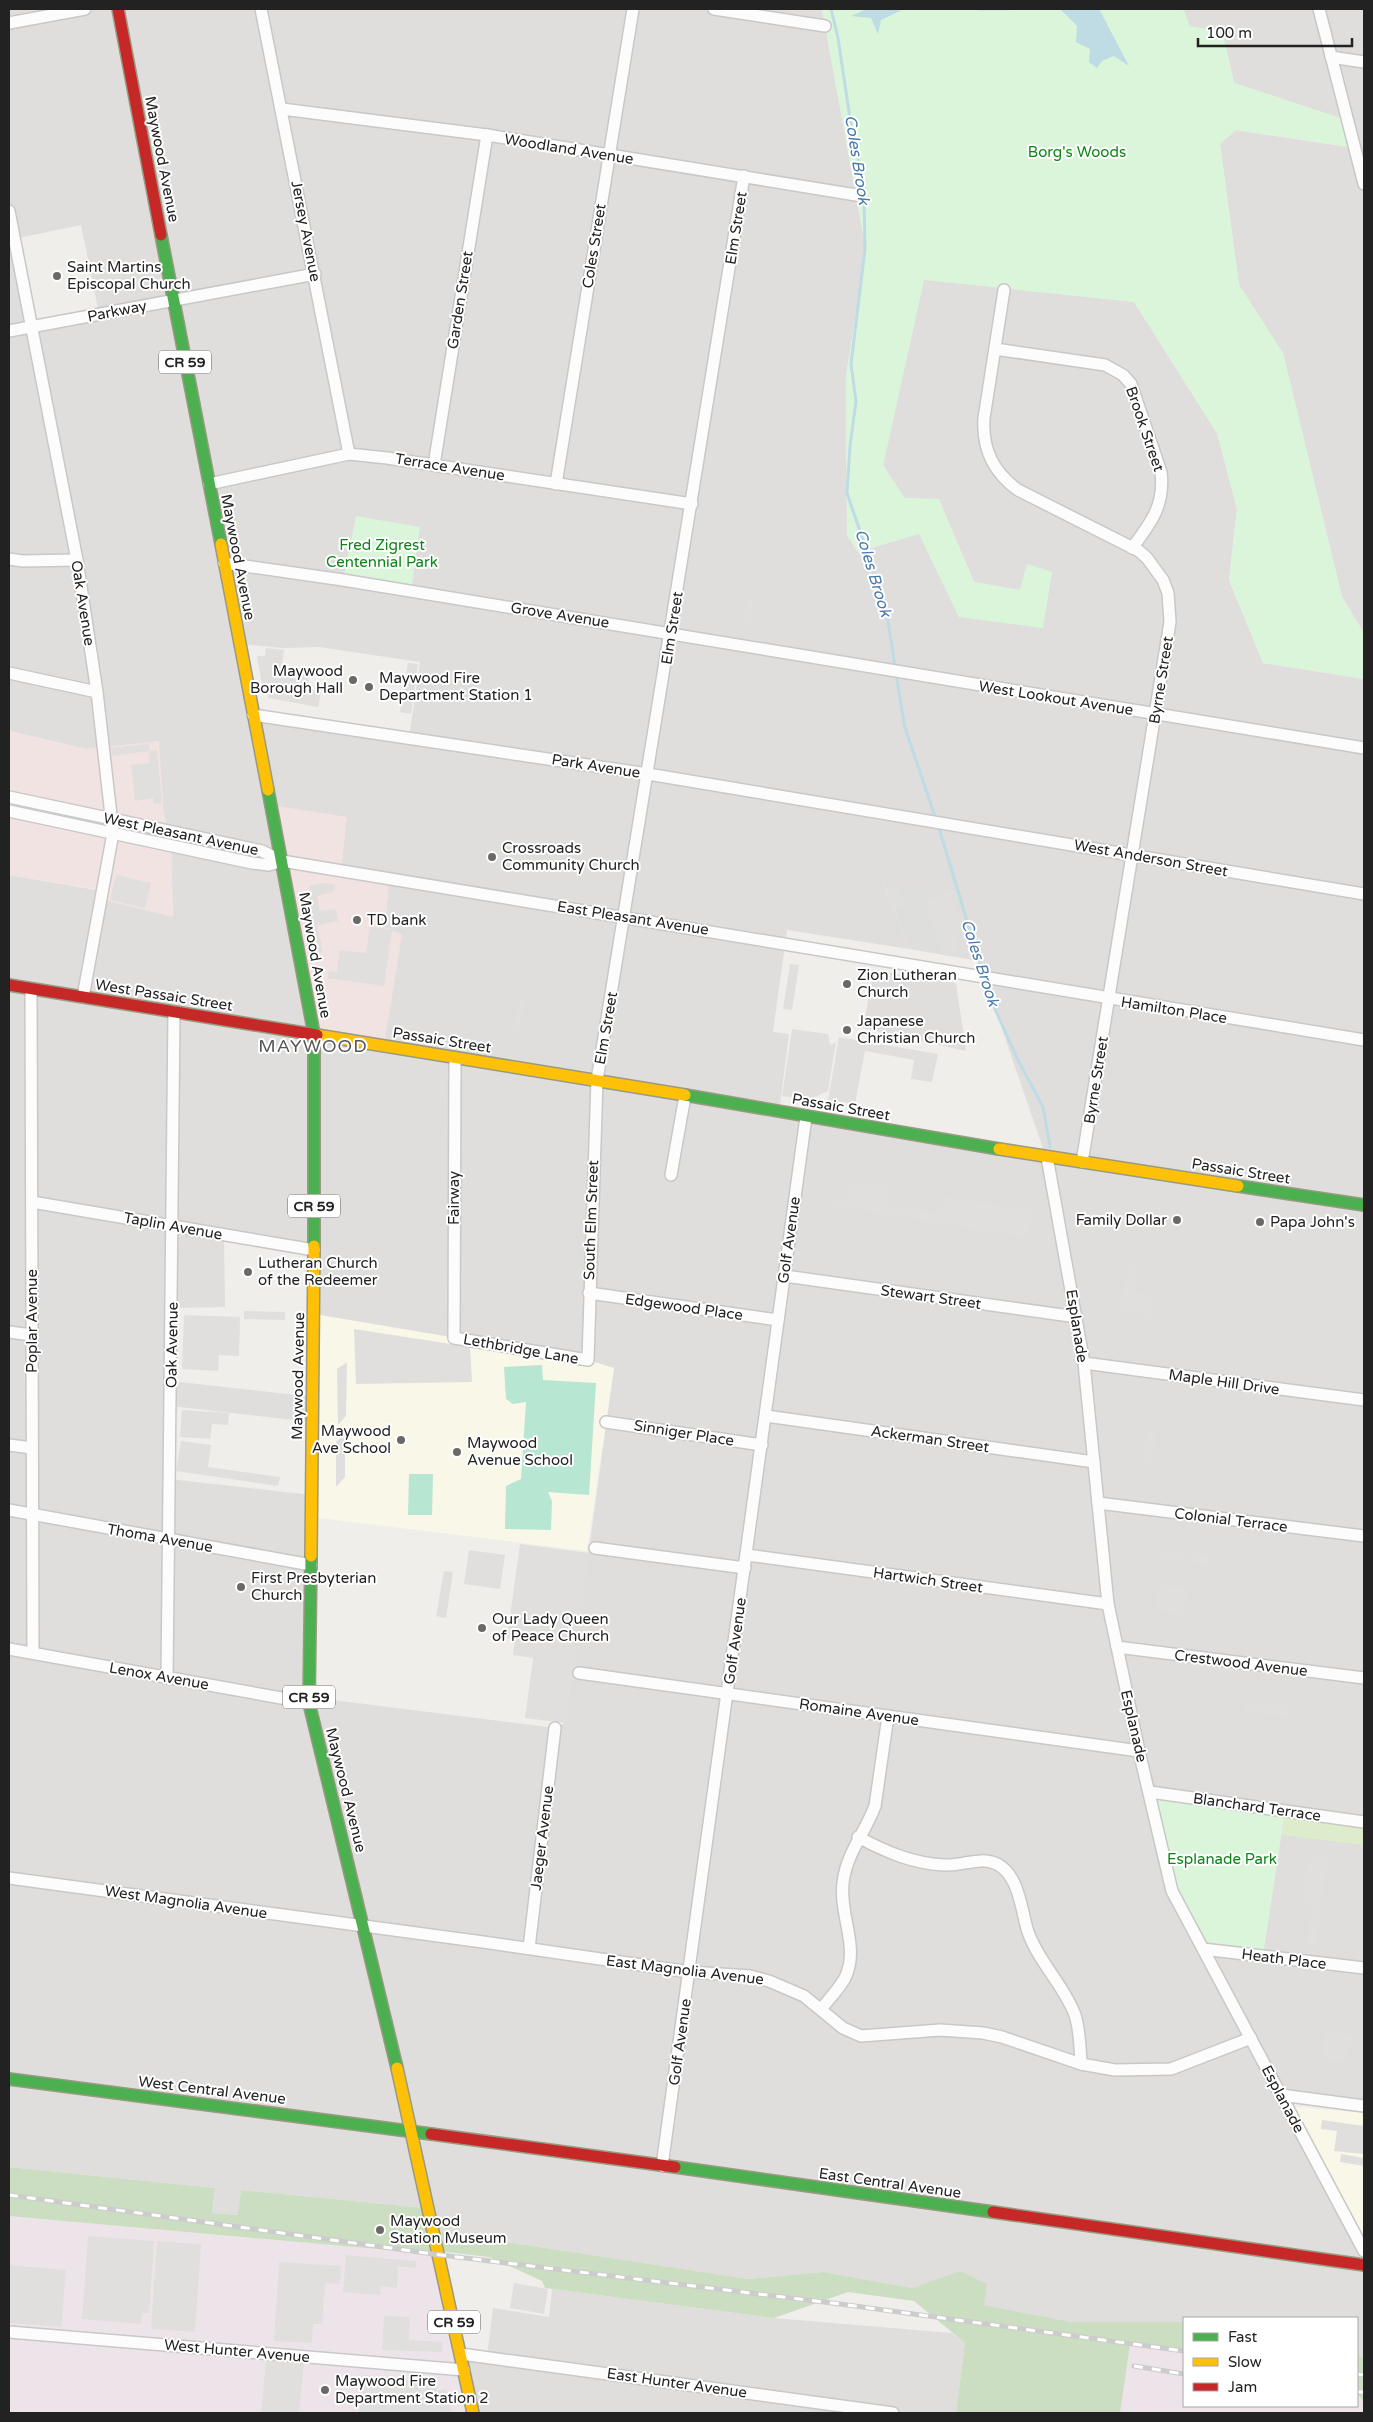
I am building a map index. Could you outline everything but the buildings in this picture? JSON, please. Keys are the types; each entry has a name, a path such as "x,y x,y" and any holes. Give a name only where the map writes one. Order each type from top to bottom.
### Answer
{"main road":[{"name":"Maywood Avenue","path":"118,9 314,1034 314,1250 309,1703 412,2131 473,2413"},
{"name":"West Passaic Street","path":"9,985 314,1034"},
{"name":"Passaic Street","path":"314,1034 1047,1157 1364,1205"},
{"name":"West Central Avenue","path":"9,2079 412,2131"},
{"name":"East Central Avenue","path":"412,2131 1364,2265"}],"street":[{"path":"9,23 85,9"},
{"name":"Jersey Avenue","path":"261,9 349,454"},
{"name":"Coles Street","path":"556,484 632,9"},
{"path":"714,9 825,26"},
{"path":"1319,9 1364,184"},
{"path":"1331,57 1364,62"},
{"name":"Woodland Avenue","path":"282,109 487,135 856,194"},
{"name":"Garden Street","path":"434,465 487,135"},
{"name":"Elm Street","path":"597,1080 744,176"},
{"name":"Oak Avenue","path":"9,211 77,560 97,692 113,833 83,997"},
{"name":"Parkway","path":"9,331 314,274"},
{"name":"Byrne Street","path":"1004,290 983,432 990,459 996,470 1018,490 1132,548 1147,558 1163,580 1170,607 1170,622 1082,1162"},
{"name":"Brook Street","path":"995,349 1105,365 1123,375 1131,384 1161,472 1163,484 1158,510 1132,548"},
{"name":"Terrace Avenue","path":"209,484 349,454 692,504"},
{"path":"9,558 23,561 77,560"},
{"name":"Grove Avenue","path":"224,563 343,580 671,633 896,672"},
{"name":"West Lookout Avenue","path":"896,672 1364,748"},
{"path":"9,673 97,692"},
{"name":"Park Avenue","path":"253,715 648,774 937,822"},
{"name":"West Pleasant Avenue","path":"9,797 262,851 282,861"},
{"name":"West Pleasant Avenue","path":"9,811 252,864 269,865 282,861"},
{"name":"West Anderson Street","path":"937,822 1364,894"},
{"name":"East Pleasant Avenue","path":"282,861 984,977"},
{"name":"Hamilton Place","path":"984,977 1109,1000 1364,1040"},
{"name":"Poplar Avenue","path":"32,989 33,1653"},
{"name":"Oak Avenue","path":"167,1678 174,1012"},
{"name":"Fairway","path":"454,1338 455,1058"},
{"name":"South Elm Street","path":"588,1360 597,1080"},
{"path":"671,1175 685,1096"},
{"name":"Golf Avenue","path":"662,2166 806,1117"},
{"name":"Esplanade","path":"1047,1157 1084,1363 1108,1604 1139,1751 1172,1891 1364,2250"},
{"name":"Taplin Avenue","path":"32,1202 314,1250"},
{"name":"Stewart Street","path":"785,1276 1076,1317"},
{"name":"Edgewood Place","path":"589,1293 778,1320"},
{"path":"9,1332 32,1335"},
{"name":"Lethbridge Lane","path":"454,1338 588,1360"},
{"name":"Maple Hill Drive","path":"1084,1363 1364,1400"},
{"name":"Ackerman Street","path":"766,1416 1094,1462"},
{"name":"Sinniger Place","path":"606,1422 762,1445"},
{"path":"9,1444 32,1448"},
{"name":"Colonial Terrace","path":"1098,1503 1364,1536"},
{"name":"Thoma Avenue","path":"9,1510 311,1565"},
{"path":"595,1548 745,1568"},
{"name":"Hartwich Street","path":"747,1555 1108,1604"},
{"name":"Crestwood Avenue","path":"1117,1647 1364,1678"},
{"name":"Lenox Avenue","path":"9,1649 309,1703"},
{"name":"Romaine Avenue","path":"579,1673 1139,1751"},
{"path":"821,2009 844,1980 849,1968 851,1943 843,1909 842,1885 848,1861 858,1837 870,1820 875,1806 888,1716"},
{"name":"Jaeger Avenue","path":"529,1948 555,1728"},
{"name":"Blanchard Terrace","path":"1150,1792 1364,1822"},
{"path":"858,1837 879,1848 914,1861 947,1866 978,1860 989,1861 1006,1871 1012,1878 1028,1933 1037,1952 1070,2002 1076,2017 1079,2031 1081,2064"},
{"name":"West Magnolia Avenue","path":"9,1878 363,1925"},
{"name":"East Magnolia Avenue","path":"363,1925 690,1972 750,1976 769,1981 804,1996 842,2028 861,2036 872,2037 940,2030 983,2032 1081,2064 1115,2070 1171,2070 1251,2038"},
{"name":"Heath Place","path":"1203,1948 1364,1968"},
{"path":"1281,2095 1364,2106"},
{"name":"West Hunter Avenue","path":"9,2332 464,2370"},
{"name":"East Hunter Avenue","path":"461,2354 892,2413"}],"shaded area":[{"path":"9,9 822,9 866,250 846,376 847,535 858,552 919,533 959,617 1020,590 974,582 939,500 904,498 883,465 924,279 1134,302 1217,433 1237,509 1229,580 1263,663 1364,679 1364,2106 1282,2095 1364,2251 1364,2357 1358,2356 1358,2317 1183,2317 1183,2322 1072,2322 984,2305 960,2272 913,2288 823,2272 748,2279 434,2231 424,2208 241,2190 239,2215 212,2213 215,2188 9,2167 9,875 102,891 173,916 171,845 230,858 282,862 167,831 164,814 103,748 86,749 9,731","holes":["81,225 99,314 31,327 14,239","240,644 283,648 319,647 420,662 409,738 253,715","282,861 389,879 385,927","884,884 942,894 958,892 984,977 1046,1157 779,1112 789,1034 773,1032 787,930 909,949","224,1235 314,1250 314,1314 614,1368 565,1723 555,1728 309,1697 312,1495 170,1479 171,1406 312,1422 313,1397 171,1381 172,1308 225,1307"]},
{"path":"1183,9 1364,9 1364,633 1342,597 1283,353 1239,285 1220,144 1235,130 1355,148 1348,121 1234,83 1222,30 1190,27"},
{"path":"748,597 754,599 749,629 743,628"},
{"path":"266,648 284,650 281,671 309,674 308,689 321,692 318,707 268,698 270,689 263,690 257,656 265,656"},
{"path":"408,663 418,664 411,714 400,712"},
{"path":"9,731 86,749 159,741 164,814 171,845 173,917 101,899 102,890 9,875"},
{"path":"149,744 150,751 157,750 162,803 154,804 153,798 135,801 131,765 150,763 149,751 112,756 111,748"},
{"path":"271,805 347,817 341,871 389,878 385,927 402,935 384,1046 314,1034"},
{"path":"502,844 508,845 504,877 497,876"},
{"path":"116,875 151,883 145,908 110,900"},
{"path":"323,883 335,885 333,892 317,896 320,911 336,909 338,921 317,925 323,952 313,954 302,894 310,892 309,886"},
{"path":"884,883 942,894 959,892 979,961 909,949"},
{"path":"897,885 905,905 896,908 888,888"},
{"path":"951,893 960,921 955,956 942,955 925,901"},
{"path":"370,926 392,930 384,986 328,978 329,971 337,972 340,950 366,953"},
{"path":"790,964 799,965 792,1010 783,1009"},
{"path":"874,970 956,983 966,1051 863,1028"},
{"path":"519,994 526,995 520,1031 513,1030"},
{"path":"792,1029 828,1034 830,1045 836,1042 828,1091 808,1100 782,1096"},
{"path":"839,1037 938,1054 932,1082 911,1079 914,1060 865,1051 855,1104 828,1100"},
{"path":"850,1180 891,1187 888,1206 940,1214 943,1196 1032,1211 1028,1238 829,1205 830,1197 846,1199"},
{"path":"1128,1261 1137,1263 1133,1292 1154,1295 1150,1320 1140,1319 1141,1312 1121,1309"},
{"path":"244,1311 285,1312 285,1320 244,1319"},
{"name":"Maywood Avenue School","path":"314,1314 588,1360 614,1368 587,1551 311,1517"},
{"path":"184,1315 240,1317 239,1356 219,1355 218,1371 182,1369"},
{"path":"354,1329 470,1347 472,1382 356,1384"},
{"path":"347,1362 346,1416 338,1425 337,1369"},
{"path":"182,1410 229,1413 228,1425 212,1424 210,1439 180,1437"},
{"path":"1148,1427 1157,1428 1152,1466 1143,1465"},
{"path":"345,1434 345,1477 336,1487 336,1442"},
{"path":"181,1441 211,1445 208,1467 280,1477 278,1486 176,1471"},
{"path":"520,1544 589,1553 565,1723 525,1718 533,1658 513,1655 515,1640 507,1638"},
{"path":"1158,1549 1182,1552 1181,1561 1157,1559"},
{"path":"469,1550 505,1555 500,1589 464,1584"},
{"path":"1192,1553 1213,1556 1212,1566 1191,1563"},
{"path":"444,1571 453,1572 446,1618 436,1616"},
{"path":"1159,1585 1189,1589 1185,1615 1155,1610"},
{"path":"1245,1702 1290,1707 1289,1717 1244,1712"},
{"path":"1308,1857 1327,1859 1316,1945 1307,1943 1311,1903 1301,1902"},
{"path":"1325,2032 1359,2037 1358,2045 1348,2044 1346,2062 1322,2059"},
{"path":"1287,2106 1364,2113 1364,2251"},
{"path":"1322,2120 1364,2126 1364,2154 1334,2151 1337,2131 1321,2129"},
{"path":"1341,2154 1364,2158 1364,2166 1340,2162"},
{"path":"9,2216 433,2254 469,2413 9,2413"},
{"path":"88,2236 154,2241 149,2313 142,2313 141,2324 82,2319"},
{"path":"157,2241 201,2244 195,2332 151,2329"},
{"path":"346,2255 416,2261 416,2268 398,2266 397,2288 381,2286 380,2295 343,2292"},
{"path":"279,2262 341,2266 340,2284 325,2283 322,2324 313,2324 312,2343 274,2341"},
{"path":"9,2265 66,2270 61,2327 9,2323"},
{"path":"514,2283 548,2289 544,2314 510,2308"},
{"path":"552,2289 774,2318 952,2333 965,2343 956,2413 473,2413 461,2354 487,2357 493,2308 549,2317"},
{"path":"384,2316 410,2317 409,2340 443,2342 442,2352 382,2350"},
{"path":"1130,2344 1183,2350 1183,2407 1358,2407 1358,2394 1364,2402 1364,2413 1120,2413"},
{"path":"266,2360 304,2363 299,2413 261,2413"},
{"path":"363,2375 437,2382 437,2391 446,2389 452,2413 359,2413"}],"green space":[{"name":"Borg's Woods","path":"822,9 1183,9 1190,27 1222,30 1234,83 1350,121 1357,148 1236,130 1220,144 1239,285 1283,353 1342,597 1364,633 1364,679 1263,663 1229,580 1237,509 1217,433 1134,302 924,280 883,466 905,498 939,499 974,582 1020,590 1027,564 1052,572 1043,628 959,617 919,534 858,552 847,535 846,376 866,250"},
{"name":"Fred Zigrest Centennial Park","path":"356,516 420,527 411,591 343,580"},
{"path":"542,1365 543,1380 596,1383 589,1495 548,1492 552,1501 551,1530 505,1529 506,1486 521,1479 526,1402 513,1404 506,1399 504,1367"},
{"path":"409,1474 433,1474 432,1515 408,1515"},
{"name":"Esplanade Park","path":"1150,1792 1285,1811 1263,1956 1203,1949 1172,1891"},
{"path":"1284,1817 1364,1827 1364,1845 1282,1835"},
{"path":"9,2167 215,2188 212,2213 238,2215 241,2190 424,2208 433,2254 9,2216"},
{"path":"434,2231 748,2279 823,2272 913,2288 960,2271 987,2284 984,2305 1072,2322 1183,2322 1183,2350 1130,2345 1120,2413 956,2413 965,2343 914,2301 848,2292 774,2318 545,2288 542,2281 489,2257 438,2251"},
{"path":"1358,2356 1364,2357 1364,2402 1358,2394"}],"water":[{"path":"867,9 904,9 881,20 878,34 871,18 851,16"},
{"path":"1060,9 1099,9 1129,66 1114,56 1102,61 1097,68 1089,62 1090,49 1076,42 1077,26"}],"waterway":[{"name":"Coles Brook","path":"831,9 838,38 851,125 866,195 864,198 865,249 851,364 856,401 850,446 847,493 886,608 895,667"},
{"path":"979,9 1007,9"},
{"name":"Coles Brook","path":"896,674 905,728 936,819"},
{"name":"Coles Brook","path":"938,825 983,974"},
{"name":"Coles Brook","path":"985,980 990,998 1018,1060 1043,1107 1050,1147"}],"railway":[{"path":"9,2195 433,2254 840,2304 1183,2351"},
{"path":"1134,2366 1183,2374"},
{"path":"1358,2374 1364,2375"},
{"path":"1358,2392 1364,2392"}],"traffic: fast":[{"path":"161,235 221,544"},
{"path":"268,790 314,1034 314,1246"},
{"path":"685,1095 999,1149"},
{"path":"1238,1186 1364,1205"},
{"path":"311,1556 309,1703 397,2068"},
{"path":"9,2079 431,2134"},
{"path":"675,2167 993,2212"}],"traffic: slow":[{"path":"221,544 268,790"},
{"path":"317,1035 685,1095"},
{"path":"999,1149 1238,1186"},
{"path":"311,1556 314,1246"},
{"path":"397,2068 473,2413"}],"traffic: jam":[{"path":"118,9 161,235"},
{"path":"9,985 317,1035"},
{"path":"431,2134 675,2167"},
{"path":"993,2212 1364,2265"}],"place":[{"name":"Saint Martins Episcopal Church","path":"57,276"},
{"name":"Maywood Borough Hall","path":"353,680"},
{"name":"Maywood Fire Department Station 1","path":"369,687"},
{"name":"Crossroads Community Church","path":"492,857"},
{"name":"TD bank","path":"357,920"},
{"name":"Zion Lutheran Church","path":"847,984"},
{"name":"Japanese Christian Church","path":"847,1030"},
{"name":"Family Dollar","path":"1177,1220"},
{"name":"Papa John's","path":"1260,1222"},
{"name":"Lutheran Church of the Redeemer","path":"248,1272"},
{"name":"Maywood Ave School","path":"401,1440"},
{"name":"Maywood Avenue School","path":"457,1452"},
{"name":"First Presbyterian Church","path":"241,1587"},
{"name":"Our Lady Queen of Peace Church","path":"482,1628"},
{"name":"Maywood Station Museum","path":"380,2230"},
{"name":"Maywood Fire Department Station 2","path":"325,2390"}],"district":[{"name":"MAYWOOD","path":"313,1046"}]}
